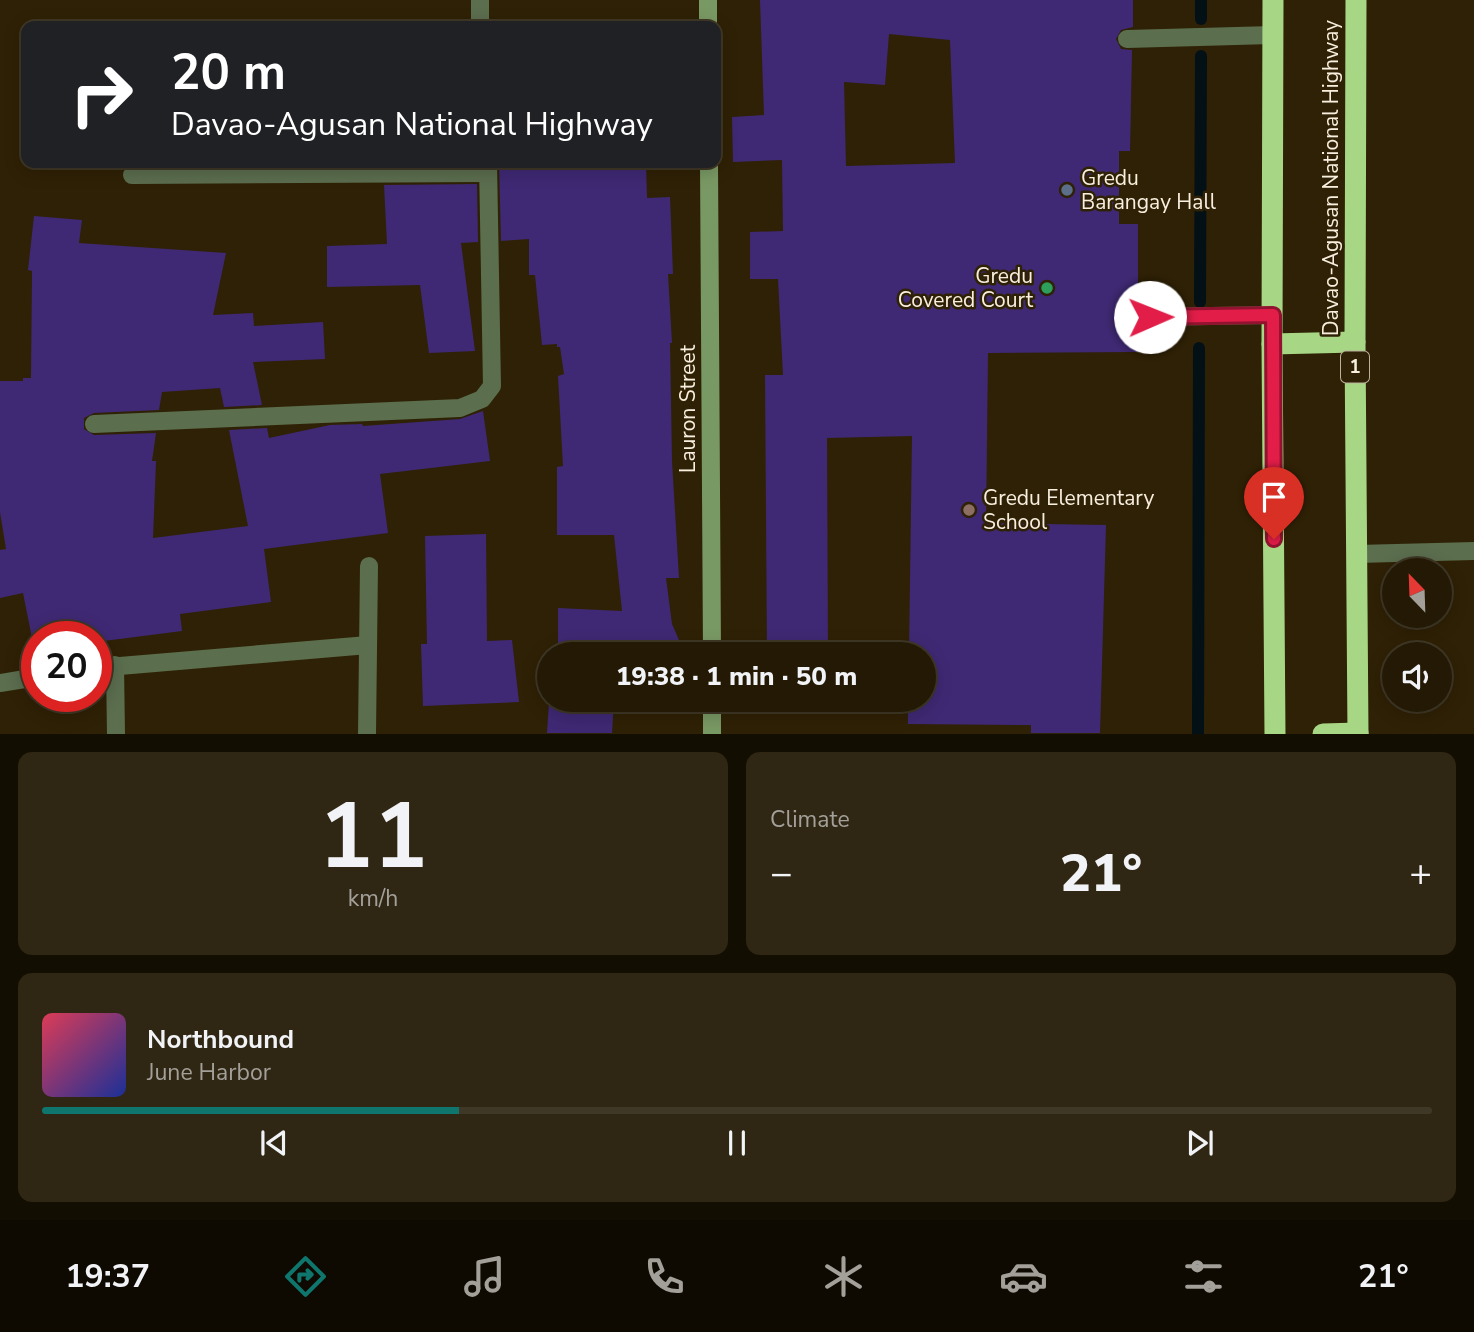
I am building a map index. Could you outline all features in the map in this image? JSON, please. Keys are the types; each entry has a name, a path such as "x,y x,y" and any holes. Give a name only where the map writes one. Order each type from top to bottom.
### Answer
{"highway":[{"path":"1273,0 1275,733"},
{"name":"Davao-Agusan National Highway","path":"1356,0 1358,733"},
{"path":"1272,344 1355,342"},
{"path":"1323,733 1358,733"}],"street":[{"path":"480,0 480,21"},
{"path":"708,0 708,21"},
{"path":"1127,39 1273,35"},
{"path":"94,424 460,408 482,399 492,386 488,168 132,175"},
{"name":"Lauron Street","path":"709,168 712,642"},
{"path":"1150,317 1273,315"},
{"path":"1357,554 1474,551"},
{"path":"367,733 369,566"},
{"path":"112,665 368,645"},
{"path":"115,665 116,733"},
{"path":"0,683 21,680"},
{"path":"712,712 712,733"}],"building":[{"path":"760,0 1133,0 1133,27 1121,30 1116,39 1121,49 1132,50 1130,151 1119,151 1119,224 1138,224 1138,352 988,353 986,523 1106,525 1100,733 1031,733 1031,725 908,724 908,712 936,712 936,642 909,642 912,436 827,438 828,642 767,642 765,375 783,375 778,279 750,279 750,232 783,231 782,160 733,162 732,117 764,115","holes":["889,34 950,40 955,163 846,166 844,82 885,85"]},
{"path":"499,168 646,168 647,198 670,197 673,274 668,274 672,343 672,461 679,578 666,578 672,624 680,642 558,642 558,608 622,611 614,535 557,535 557,467 563,466 558,376 564,374 560,347 557,347 557,344 542,345 535,275 529,275 529,239 501,241"},
{"path":"477,184 478,242 461,243 475,351 429,353 420,285 327,287 327,246 387,244 384,185"},
{"path":"34,216 82,220 79,243 226,253 213,315 253,313 254,326 323,322 325,359 253,362 262,405 224,407 220,388 162,392 159,410 94,413 84,418 84,429 94,435 156,433 152,461 156,461 153,538 248,526 229,430 267,428 269,438 330,425 363,426 460,419 483,411 490,461 380,474 388,533 264,549 271,602 180,614 182,631 112,640 112,621 29,621 23,593 0,598 0,550 6,549 0,512 0,381 23,381 23,378 31,378 32,271 28,270"},
{"path":"486,534 487,641 512,640 519,702 423,706 421,644 427,644 425,536"},
{"path":"548,712 613,712 612,733 547,733"},
{"path":"767,712 828,712 828,714"}],"waterway":[{"path":"1201,0 1201,19"},
{"path":"1200,302 1201,56"},
{"path":"1198,734 1199,348"}],"place":[{"name":"Gredu Barangay Hall","path":"1067,190"},
{"name":"Gredu Covered Court","path":"1047,288"},
{"name":"Gredu Elementary School","path":"969,510"}],"route":[{"path":"1150,317 1273,315 1274,539"}]}
